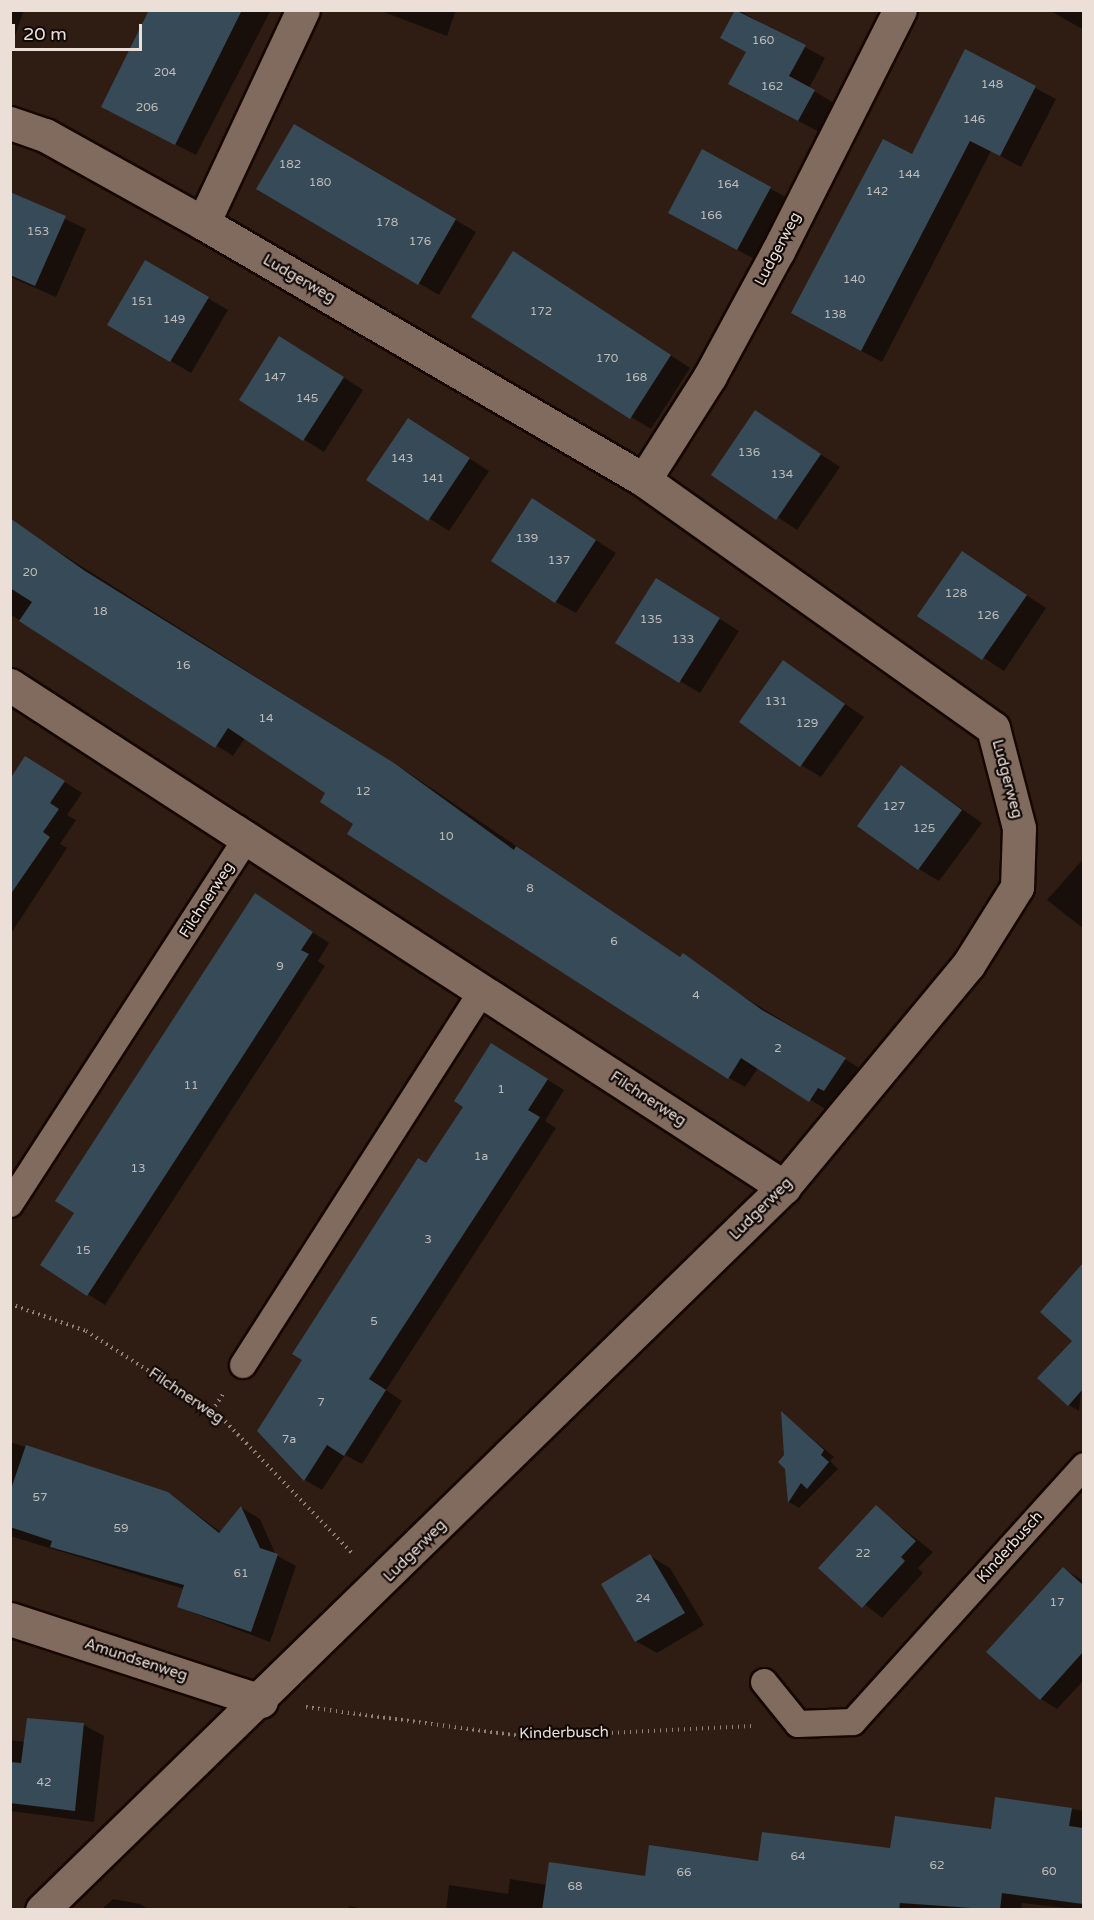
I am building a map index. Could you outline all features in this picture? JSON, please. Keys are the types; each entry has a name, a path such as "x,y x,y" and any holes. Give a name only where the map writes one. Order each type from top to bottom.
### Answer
{"street":[{"path":"203,223 303,10"},
{"name":"Ludgerweg","path":"644,480 710,376 773,261 900,10"},
{"name":"Ludgerweg","path":"10,123 45,135 203,223 644,480 993,728 1019,828 1017,887 968,965 784,1187 261,1701 42,1910"},
{"name":"Filchnerweg","path":"10,686 784,1187"},
{"name":"Amundsenweg","path":"10,1619 261,1701"}],"lane":[{"name":"Filchnerweg","path":"10,1204 247,838"},
{"path":"243,1365 482,991"},
{"name":"Kinderbusch","path":"798,1724 853,1722 1083,1466"},
{"path":"764,1682 798,1724"}],"path":[{"name":"Filchnerweg","path":"10,1304 86,1331 221,1417 381,1584"},
{"name":"Kinderbusch","path":"261,1701 528,1737 798,1724"}],"building":[{"path":"149,10 242,10 175,145 101,107"},
{"path":"735,10 806,45 789,76 815,90 798,121 728,84 746,52 720,38"},
{"path":"965,49 1036,86 1000,156 970,141 861,351 791,313 883,139 912,154"},
{"path":"294,124 456,219 418,285 256,189"},
{"path":"702,149 771,187 737,250 668,213"},
{"path":"10,192 66,216 35,286 10,275"},
{"path":"513,251 671,355 630,419 471,317"},
{"path":"145,260 209,297 170,362 107,325"},
{"path":"279,336 344,377 303,441 239,400"},
{"path":"755,410 821,454 776,520 711,475"},
{"path":"408,418 470,458 428,521 366,480"},
{"path":"532,498 596,540 555,603 491,561"},
{"path":"10,518 85,571 394,763 514,850 516,846 680,957 683,953 762,1010 846,1058 824,1091 818,1088 809,1102 741,1058 728,1079 347,834 353,824 320,802 325,793 228,728 215,748 19,621 32,602 10,588"},
{"path":"962,551 1027,595 982,660 917,616"},
{"path":"656,578 720,618 679,683 615,643"},
{"path":"783,660 845,704 800,767 739,722"},
{"path":"25,756 65,781 50,803 59,809 43,832 50,837 10,895 10,779"},
{"path":"901,765 962,810 918,870 857,826"},
{"path":"255,893 313,932 301,950 309,954 87,1296 40,1265 74,1213 55,1201"},
{"path":"491,1043 548,1079 528,1110 540,1117 369,1379 386,1390 344,1456 327,1445 304,1481 257,1431 302,1360 292,1354 418,1158 426,1163 463,1107 454,1101"},
{"path":"1083,1263 1083,1389 1068,1406 1037,1378 1072,1341 1040,1312"},
{"path":"781,1411 824,1450 821,1455 829,1462 807,1489 801,1483 788,1503 785,1469 778,1462 784,1455"},
{"path":"26,1445 168,1492 219,1533 241,1506 260,1548 278,1554 251,1632 177,1607 184,1585 50,1547 52,1541 10,1527 10,1492"},
{"path":"876,1505 916,1541 901,1557 905,1561 862,1608 818,1568"},
{"path":"650,1554 685,1613 635,1642 601,1584"},
{"path":"1063,1567 1083,1585 1083,1652 1040,1700 986,1652"},
{"path":"27,1718 84,1723 75,1811 10,1803 10,1762 21,1763"},
{"path":"995,1797 1072,1808 1069,1826 1083,1828 1083,1904 1002,1893 1000,1910 900,1903 899,1910 542,1910 549,1862 645,1876 649,1845 758,1861 762,1832 890,1848 895,1816 991,1829"}]}
